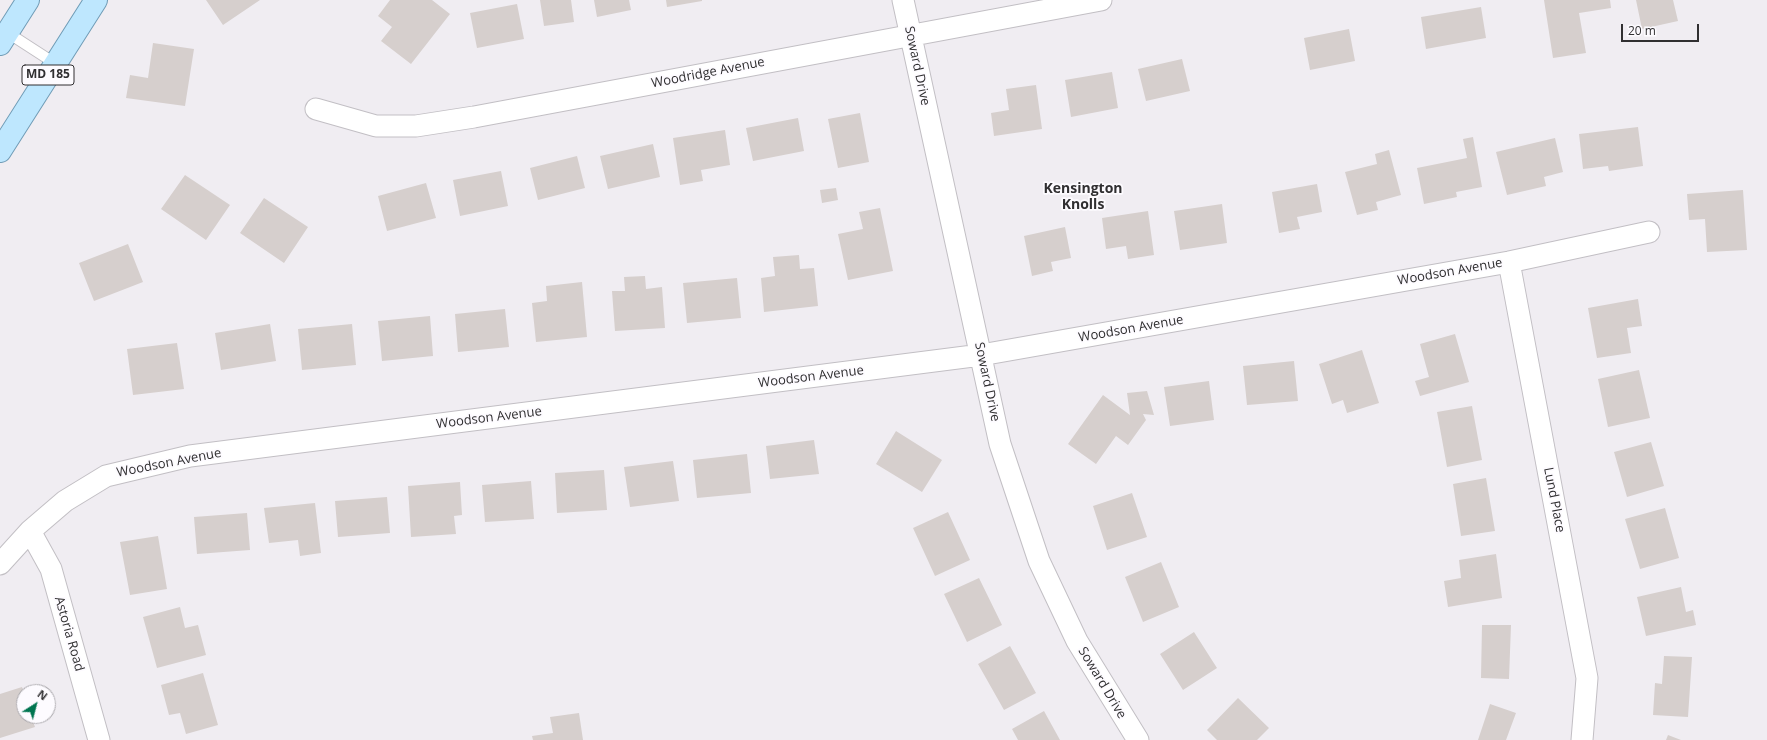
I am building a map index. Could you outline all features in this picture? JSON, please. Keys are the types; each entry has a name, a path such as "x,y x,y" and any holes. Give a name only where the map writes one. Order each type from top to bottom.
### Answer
{"main road":[{"path":"2,35 28,0"},
{"name":"MD 185","path":"0,151 96,0"}],"street":[{"name":"Soward Drive","path":"903,0 982,355 1000,444 1040,561 1077,641 1138,740"},
{"name":"Woodridge Avenue","path":"316,109 376,126 416,126 474,117 1101,0"},
{"name":"Woodson Avenue","path":"0,564 30,531 64,501 106,476 190,456 982,355 1509,262 1649,232"},
{"name":"Lund Place","path":"1509,262 1587,678 1582,740"},
{"name":"Astoria Road","path":"30,531 51,569 99,740"}],"lane":[{"path":"2,35 56,64"}],"building":[{"path":"206,0 260,0 223,25"},
{"path":"390,0 432,0 450,14 411,64 381,41 392,27 378,16"},
{"path":"540,0 571,0 574,22 544,26"},
{"path":"594,0 629,0 631,10 597,17"},
{"path":"666,0 702,0 702,1 667,7"},
{"path":"1544,0 1610,0 1611,8 1579,13 1586,53 1553,58"},
{"path":"1636,0 1673,0 1678,21 1642,29"},
{"path":"517,4 524,39 477,48 470,13"},
{"path":"1481,7 1486,38 1426,49 1421,17"},
{"path":"1349,29 1355,61 1310,70 1304,38"},
{"path":"153,43 194,49 185,106 126,98 130,75 148,78"},
{"path":"1182,59 1190,91 1146,101 1138,69"},
{"path":"1112,72 1118,108 1071,117 1065,80"},
{"path":"1036,85 1042,129 994,136 991,113 1009,110 1006,89"},
{"path":"860,113 869,162 838,168 828,119"},
{"path":"798,118 804,151 753,161 746,128"},
{"path":"1638,127 1643,166 1609,171 1608,166 1583,169 1579,134"},
{"path":"725,130 730,165 701,170 703,181 680,185 673,138"},
{"path":"1473,137 1482,187 1456,192 1457,197 1424,204 1417,168 1467,158 1463,139"},
{"path":"1555,138 1563,172 1544,177 1546,186 1507,195 1496,152"},
{"path":"653,144 660,177 608,189 600,156"},
{"path":"1389,150 1401,195 1376,202 1378,210 1357,215 1345,172 1377,164 1375,154"},
{"path":"577,156 585,188 538,200 530,168"},
{"path":"501,171 508,206 460,216 453,180"},
{"path":"185,175 230,205 206,240 161,209"},
{"path":"426,183 436,218 387,231 378,196"},
{"path":"1317,184 1322,212 1297,217 1300,229 1279,233 1272,192"},
{"path":"836,188 838,200 822,203 820,190"},
{"path":"1743,190 1747,250 1707,252 1705,219 1689,220 1687,194"},
{"path":"264,198 308,227 284,263 240,233"},
{"path":"1222,204 1227,243 1180,250 1174,211"},
{"path":"880,208 893,271 848,280 838,234 863,229 859,212"},
{"path":"1148,211 1154,255 1128,259 1126,246 1106,249 1102,218"},
{"path":"1065,227 1071,258 1051,262 1053,271 1032,276 1024,236"},
{"path":"128,244 143,282 94,301 79,263"},
{"path":"799,255 800,269 814,268 818,306 764,312 761,278 775,276 773,257"},
{"path":"645,276 646,289 662,287 665,328 615,331 612,291 625,291 624,277"},
{"path":"737,278 741,318 687,323 683,283"},
{"path":"582,282 587,337 536,342 532,303 547,301 546,286"},
{"path":"1638,299 1642,326 1627,328 1631,353 1597,358 1588,308"},
{"path":"505,309 509,347 458,352 455,314"},
{"path":"430,316 433,356 382,361 378,321"},
{"path":"270,324 276,361 221,370 215,333"},
{"path":"352,324 356,365 302,370 298,329"},
{"path":"1455,334 1469,382 1420,396 1415,381 1429,377 1420,344"},
{"path":"177,343 184,389 133,395 127,349"},
{"path":"1362,350 1379,403 1347,413 1343,400 1332,404 1319,364"},
{"path":"1294,361 1298,401 1247,405 1243,366"},
{"path":"1639,370 1650,418 1608,427 1598,379"},
{"path":"1209,381 1214,420 1170,426 1164,387"},
{"path":"1147,391 1154,415 1143,414 1146,420 1128,445 1116,436 1096,464 1068,444 1103,395 1130,415 1127,393"},
{"path":"1472,406 1482,460 1447,467 1437,412"},
{"path":"896,431 942,460 922,492 876,464"},
{"path":"814,440 819,474 770,479 766,446"},
{"path":"1651,442 1664,486 1627,497 1614,452"},
{"path":"747,454 751,493 697,498 693,460"},
{"path":"673,461 679,501 630,507 624,467"},
{"path":"604,470 607,510 557,513 555,473"},
{"path":"1486,478 1495,531 1461,536 1453,484"},
{"path":"531,481 534,519 485,522 482,485"},
{"path":"460,482 462,515 454,516 456,534 411,537 408,486"},
{"path":"1132,493 1147,537 1107,550 1093,506"},
{"path":"387,497 390,533 338,537 335,501"},
{"path":"315,503 321,553 300,556 298,540 269,543 264,508"},
{"path":"1665,508 1679,558 1640,569 1625,519"},
{"path":"948,512 970,560 935,576 913,528"},
{"path":"247,513 250,550 197,554 194,517"},
{"path":"158,536 167,589 130,595 120,542"},
{"path":"1496,554 1502,598 1448,607 1444,581 1461,578 1459,560"},
{"path":"1161,562 1179,607 1143,622 1125,577"},
{"path":"979,578 1002,625 967,642 944,594"},
{"path":"1681,587 1686,612 1693,610 1696,625 1646,636 1637,597"},
{"path":"180,607 185,628 198,625 206,655 157,668 143,617"},
{"path":"1482,625 1511,625 1509,679 1481,678"},
{"path":"1194,632 1217,668 1183,690 1160,654"},
{"path":"1010,646 1036,693 1004,710 978,664"},
{"path":"1664,656 1692,657 1688,717 1653,715 1655,683 1662,684"},
{"path":"203,673 218,725 186,734 180,713 169,715 161,685"},
{"path":"16,689 16,724 34,724 35,727 0,738 0,694"},
{"path":"1238,698 1269,728 1257,740 1217,740 1207,730"},
{"path":"1490,704 1516,713 1506,740 1478,740"},
{"path":"1044,711 1060,740 1018,740 1012,729"},
{"path":"579,713 583,740 533,740 532,736 553,733 550,717"},
{"path":"1668,735 1681,740 1666,740"}],"district":[{"name":"Kensington Knolls","path":"1083,198"}]}
